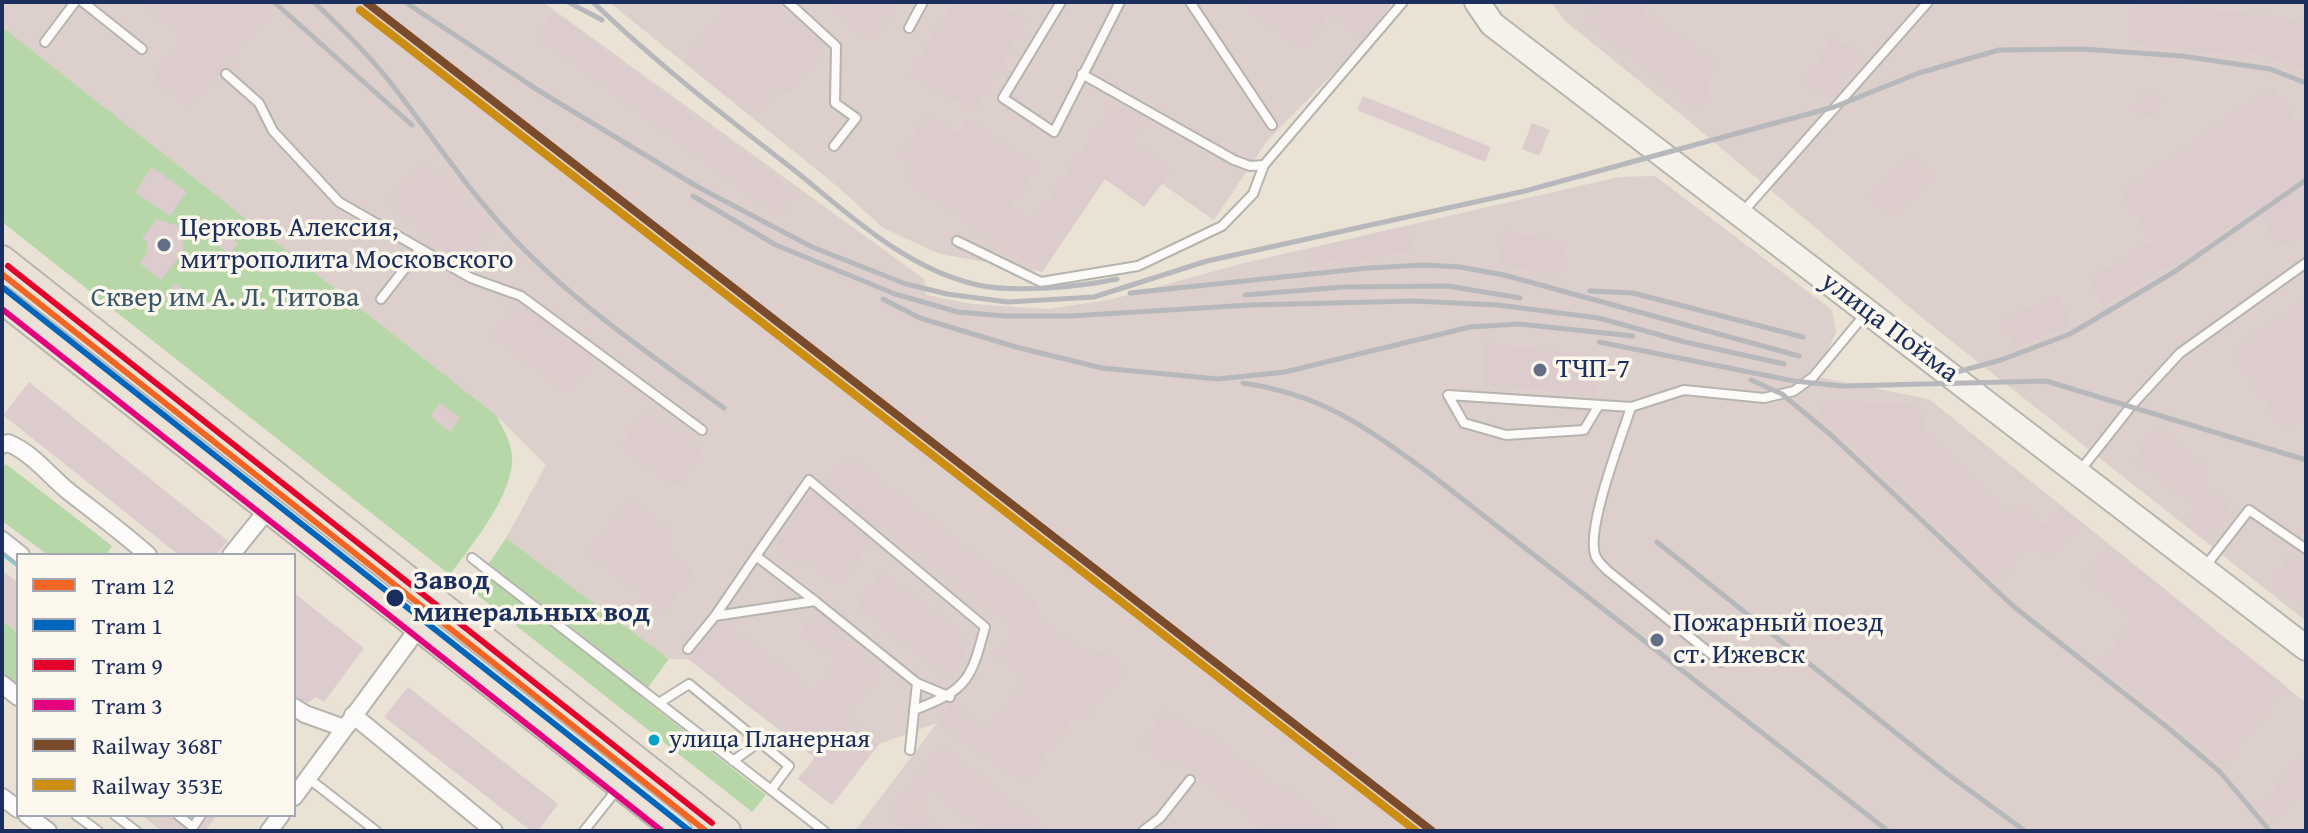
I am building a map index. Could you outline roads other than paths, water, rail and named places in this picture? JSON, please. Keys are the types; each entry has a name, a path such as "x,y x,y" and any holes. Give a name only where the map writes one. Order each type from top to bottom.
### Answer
{"main road":[{"name":"улица Пойма","path":"1477,2 1492,24 2306,648"},
{"path":"2,259 727,831"},
{"path":"2,300 678,831"},
{"path":"420,626 438,604"}],"street":[{"path":"2,445 8,443 20,447 60,484 146,553"},
{"path":"233,553 269,508"},
{"path":"2,540 18,553"},
{"path":"296,794 420,626"},
{"path":"296,708 305,714 349,722 494,831"},
{"path":"30,817 48,831"}],"lane":[{"path":"45,42 75,2"},
{"path":"83,2 142,49"},
{"path":"788,2 836,46 835,103 856,118 834,146"},
{"path":"909,28 923,2"},
{"path":"1061,2 1003,98 1054,132 1120,2"},
{"path":"1190,2 1272,125"},
{"path":"957,241 1041,282 1138,266 1222,226 1253,194 1264,165 1403,2"},
{"path":"1741,215 1928,2"},
{"path":"226,74 259,103 273,131 339,202 471,278 521,296 702,430"},
{"path":"1082,74 1234,160 1250,166 1264,165"},
{"path":"381,299 420,249"},
{"path":"2078,473 2132,405 2180,353 2306,263"},
{"path":"1599,405 1584,430 1506,435 1464,423 1448,395 1631,407 1684,390 1764,398 1794,391 1813,377 1866,312"},
{"path":"1631,407 1600,504 1593,542 1596,557 1608,571 1721,662"},
{"path":"688,649 715,616 809,480 985,627 974,669 950,697 914,710"},
{"path":"2203,569 2249,510 2306,549"},
{"path":"756,556 917,683 950,697"},
{"path":"472,558 824,831"},
{"path":"715,616 815,601"},
{"path":"910,750 917,683"},
{"path":"659,703 689,684 789,766 771,790"},
{"path":"733,761 759,742"},
{"path":"308,778 376,831"},
{"path":"1143,831 1160,818 1190,780"},
{"path":"584,831 620,785"},
{"path":"79,817 98,831"},
{"path":"118,817 136,831"},
{"path":"180,817 193,827 200,817"}],"waterway":[{"path":"2,553 16,564"}],"railway":[{"path":"274,2 412,125"},
{"path":"314,2 378,67 481,201 539,264 615,328 724,408"},
{"path":"405,2 538,90"},
{"path":"568,2 602,20"},
{"path":"593,2 689,87 854,219 925,266 978,285 1010,289 1066,287 1117,279"},
{"path":"531,86 698,187 812,247 906,284 947,294 1008,302 1094,297 1207,261 1525,191 1834,107 1919,73 1999,50 2082,49 2182,56 2270,69 2306,83"},
{"path":"1942,376 2001,360 2070,334 2174,272 2306,180"},
{"path":"693,196 776,245 895,294 958,312 1071,316 1250,305 1414,301 1498,305 1599,318 1685,342 1784,364"},
{"path":"1130,293 1368,268 1460,267 1504,275 1799,356"},
{"path":"1245,295 1343,287 1448,286 1520,298"},
{"path":"1590,291 1633,293 1803,337"},
{"path":"883,299 920,318 1016,347 1102,368 1218,379 1285,372 1470,327 1519,324 1633,336"},
{"path":"1599,342 1794,381 1842,386 2046,381 2306,460"},
{"path":"1751,380 1782,394 1831,435 2013,606 2220,772 2270,831"},
{"path":"1243,383 1272,388 1321,405 1384,441 1888,831"},
{"path":"1657,542 1946,773 2025,831"}],"tram line":[{"name":"9","path":"8,266 712,823"},
{"name":"12","path":"2,274 706,831"},
{"name":"1","path":"2,287 690,831"},
{"name":"3","path":"2,309 662,831"}],"rail line":[{"name":"368Г","path":"366,2 1432,831"},
{"name":"353Е","path":"360,10 1416,831"}],"place":[{"name":"Церковь Алексия, митрополита Московского","path":"164,245"},
{"name":"ТЧП-7","path":"1540,370"},
{"name":"Завод минеральных вод","path":"395,598"},
{"name":"Пожарный поезд ст. Ижевск","path":"1657,640"},
{"name":"улица Планерная","path":"654,740"}],"park label":[{"name":"Сквер им А. Л. Титова","path":"225,299"}]}
